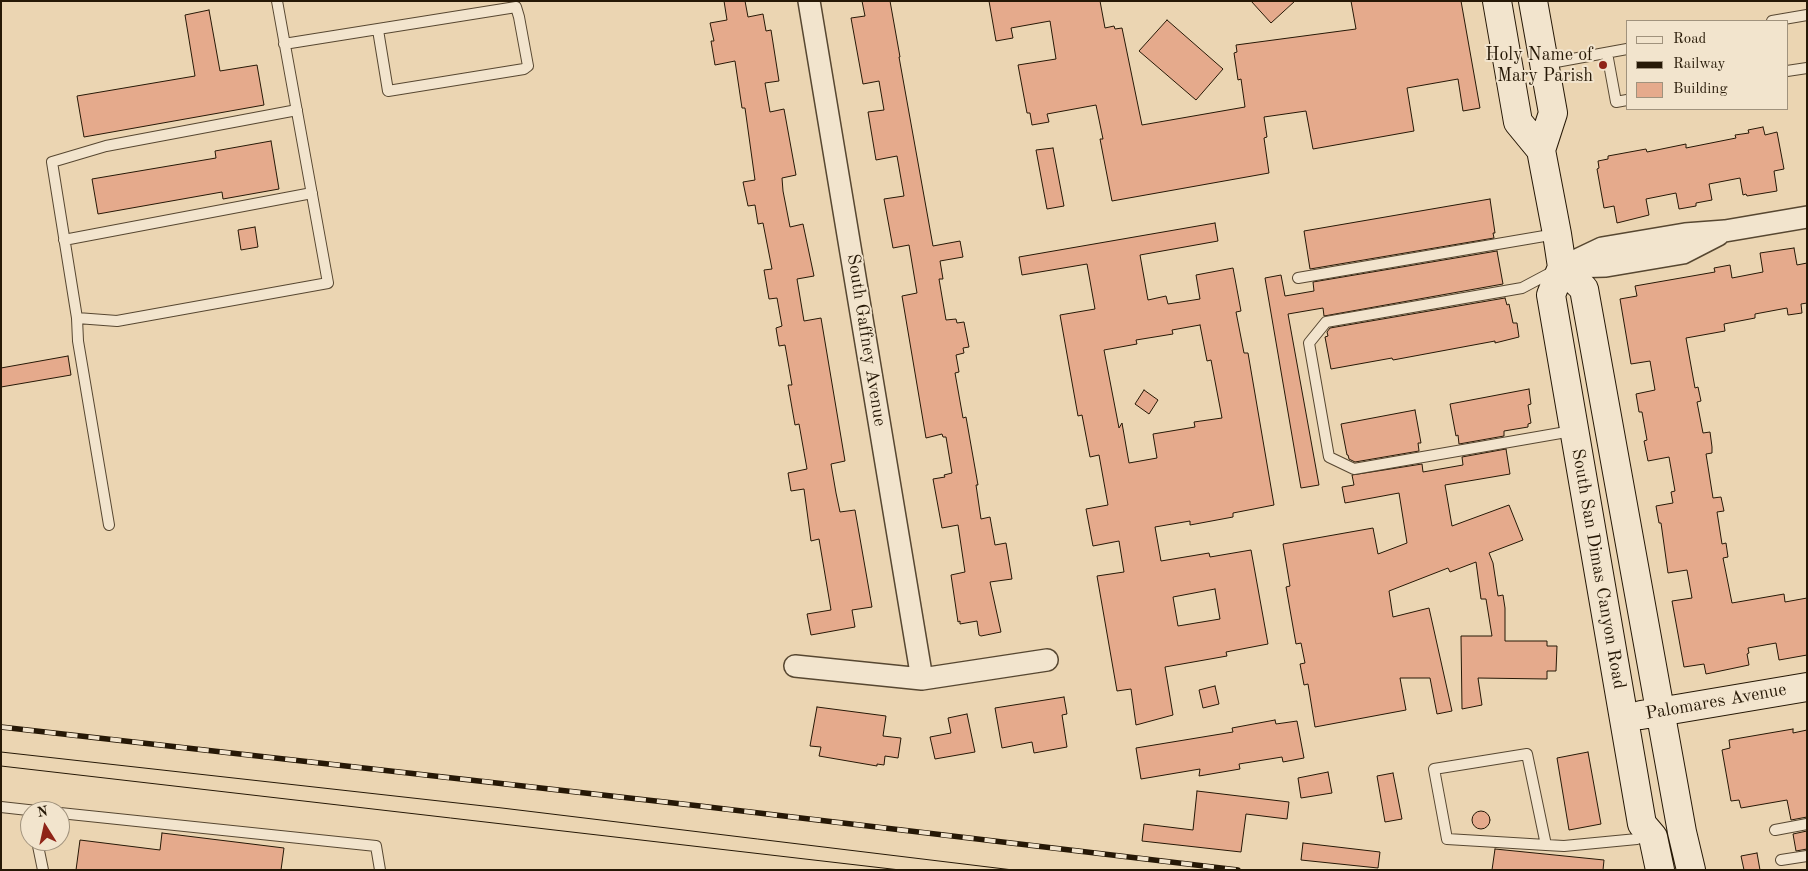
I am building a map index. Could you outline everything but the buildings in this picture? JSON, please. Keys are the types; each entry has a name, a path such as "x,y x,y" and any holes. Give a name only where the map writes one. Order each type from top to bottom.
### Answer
{"main road":[{"path":"1496,1 1518,122 1541,150 1562,267"},
{"path":"1533,1 1553,113 1541,150"},
{"name":"South San Dimas Canyon Road","path":"1660,870 1653,837 1639,831 1625,718 1551,295 1562,267 1584,289 1682,832 1691,870"},
{"name":"Palomares Avenue","path":"1625,718 1807,687"},
{"path":"1639,831 1643,870"}],"street":[{"name":"South Gaffney Avenue","path":"809,1 922,679"},
{"path":"1562,267 1602,248 1685,234 1725,231 1807,217"},
{"path":"796,666 922,679 1047,660"}],"lane":[{"path":"78,318 116,321 328,283 277,1"},
{"path":"284,44 516,8 528,66 524,69 388,91 378,30"},
{"path":"1778,20 1807,15"},
{"path":"1544,65 1626,49"},
{"path":"1607,53 1616,102 1626,100"},
{"path":"1788,71 1807,68"},
{"path":"109,525 78,341 78,318 52,162 106,146 297,110"},
{"path":"64,240 312,193"},
{"path":"1298,278 1557,234"},
{"path":"1562,267 1522,288 1326,322 1309,343 1329,457 1354,469 1574,431"},
{"path":"1546,845 1527,754 1434,769 1446,839 1546,845 1564,846 1639,831"},
{"path":"1,807 20,809"},
{"path":"70,814 376,846 380,870"},
{"path":"1775,830 1807,824"},
{"path":"39,851 43,870"},
{"path":"1781,860 1807,856"}],"tram line":[{"path":"1,752 502,808 1013,870"},
{"path":"1,766 900,870"}],"railway":[{"path":"1,727 700,806 1238,870"}],"place":[{"name":"Holy Name of Mary Parish","path":"1603,65"}]}
